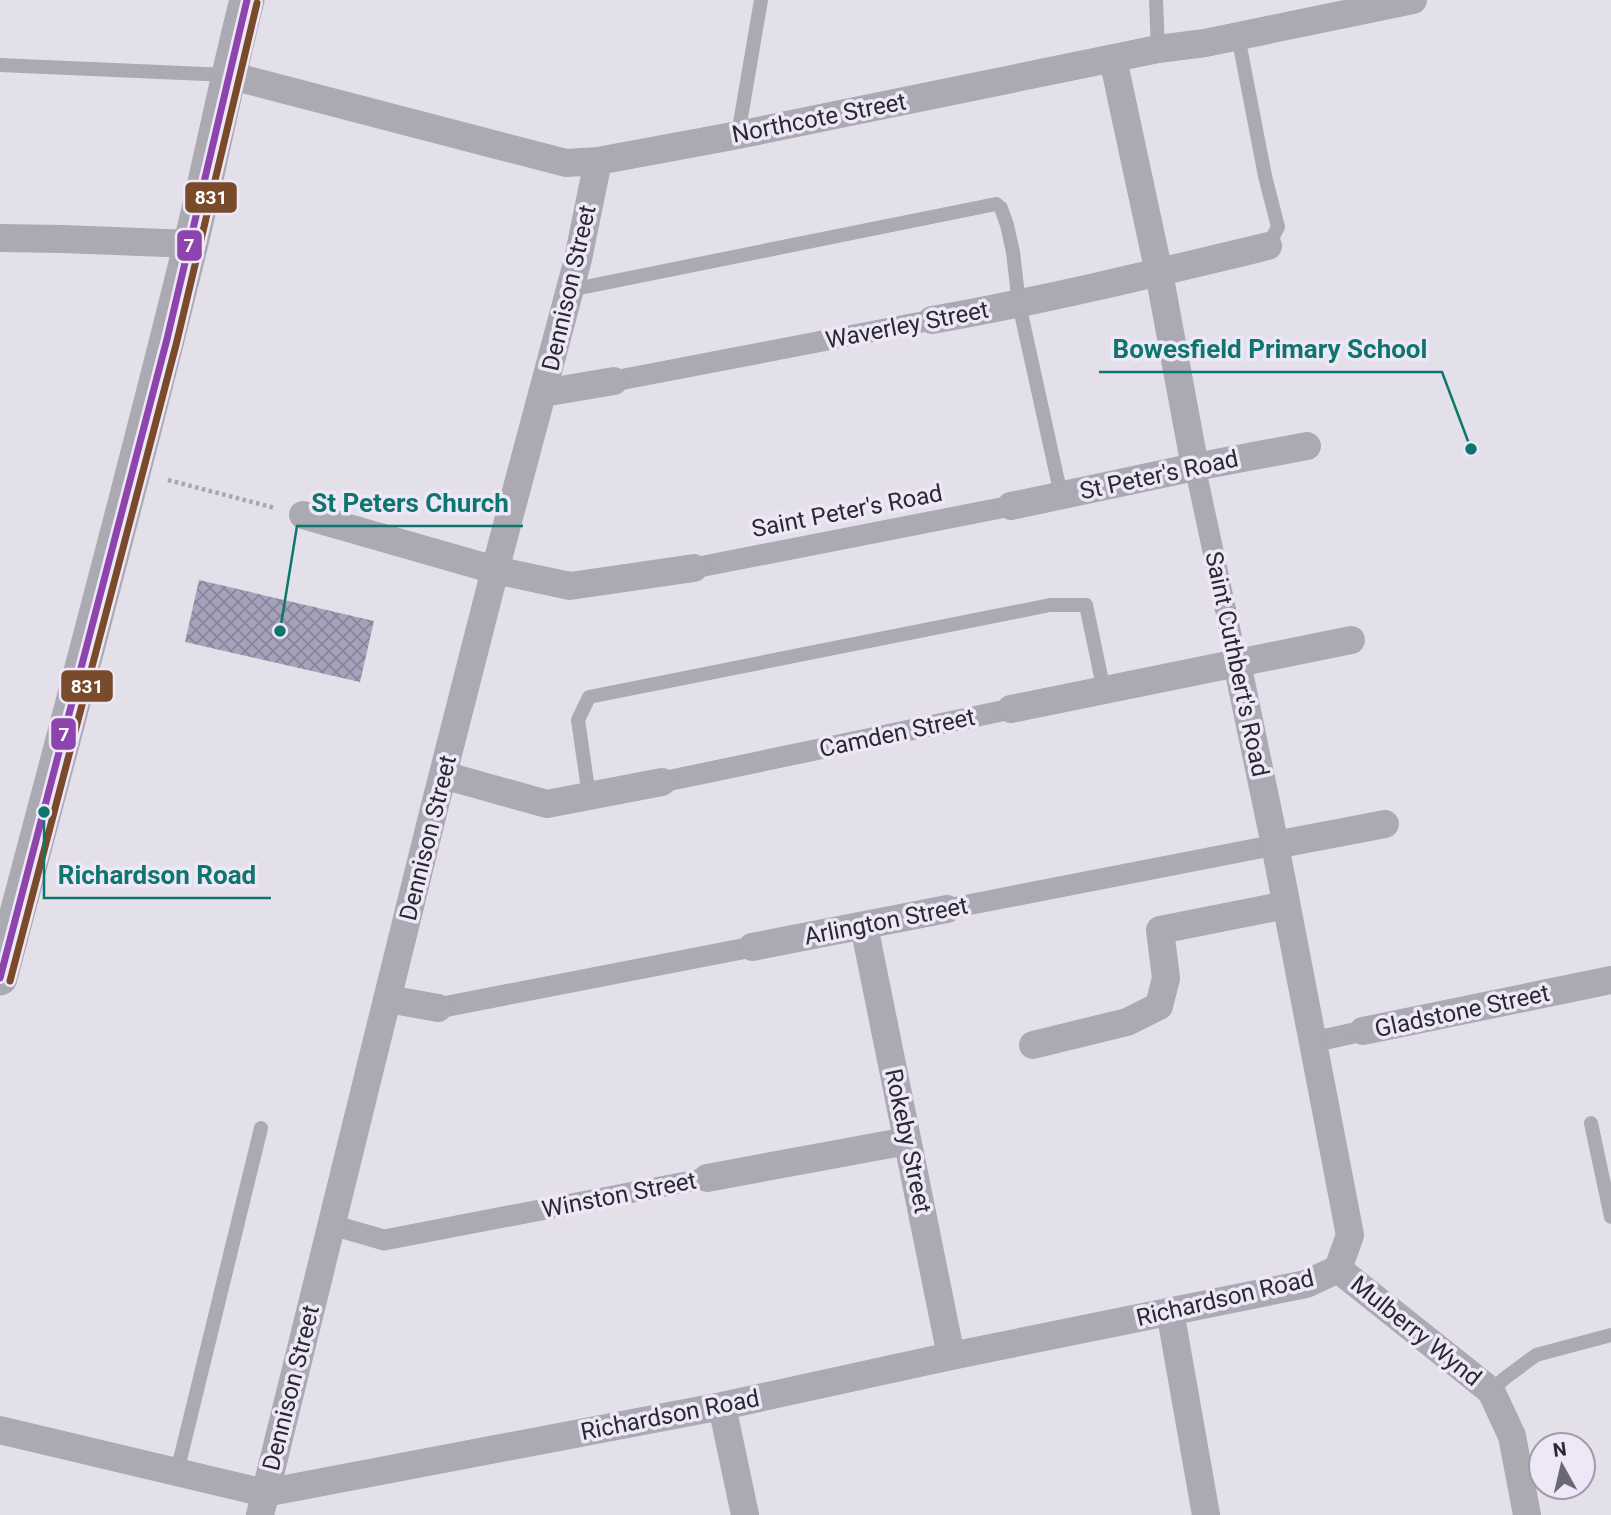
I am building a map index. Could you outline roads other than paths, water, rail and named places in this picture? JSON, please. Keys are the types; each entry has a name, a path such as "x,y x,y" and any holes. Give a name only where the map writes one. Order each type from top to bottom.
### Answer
{"street":[{"path":"0,978 134,471 191,244 247,0"},
{"name":"Northcote Street","path":"228,75 566,163 598,161 1413,0"},
{"name":"Saint Cuthbert's Road","path":"1113,59 1275,845 1350,1235 1339,1269"},
{"name":"Dennison Street","path":"262,1504 495,570 578,260 598,161"},
{"path":"0,238 191,244"},
{"name":"Waverley Street","path":"544,393 1019,304 1268,246"},
{"name":"St Peter's Road","path":"1011,506 1307,446"},
{"name":"Saint Peter's Road","path":"694,568 1011,506"},
{"path":"303,515 495,570 570,586 694,568"},
{"name":"Camden Street","path":"443,775 547,804 1351,640"},
{"name":"Arlington Street","path":"387,999 438,1008 1385,824"},
{"path":"1033,1045 1127,1022 1159,1006 1166,978 1160,930 1286,905"},
{"name":"Rokeby Street","path":"864,926 951,1356"},
{"name":"Gladstone Street","path":"1313,1042 1611,980"},
{"name":"Winston Street","path":"332,1225 384,1240 907,1141"},
{"name":"Richardson Road","path":"0,1430 177,1472 262,1504 951,1356 1306,1284 1339,1269"},
{"name":"Mulberry Wynd","path":"1339,1269 1491,1391 1512,1436 1527,1515"},
{"path":"1170,1311 1206,1515"},
{"path":"722,1406 745,1515"}],"lane":[{"path":"738,135 761,0"},
{"path":"1156,0 1158,49"},
{"path":"1238,36 1265,176 1278,227 1268,246"},
{"path":"0,65 228,75"},
{"path":"570,290 996,204 1001,208 1013,252 1019,304 1061,495"},
{"path":"589,796 578,720 589,697 603,694 1050,605 1086,605 1104,691"},
{"path":"1591,1123 1611,1217"},
{"path":"177,1472 261,1128"},
{"path":"1491,1391 1536,1355 1611,1335"}],"place":[{"name":"Bowesfield Primary School","path":"1471,449"},
{"name":"St Peters Church","path":"280,631"},
{"name":"Richardson Road","path":"44,812"}]}
